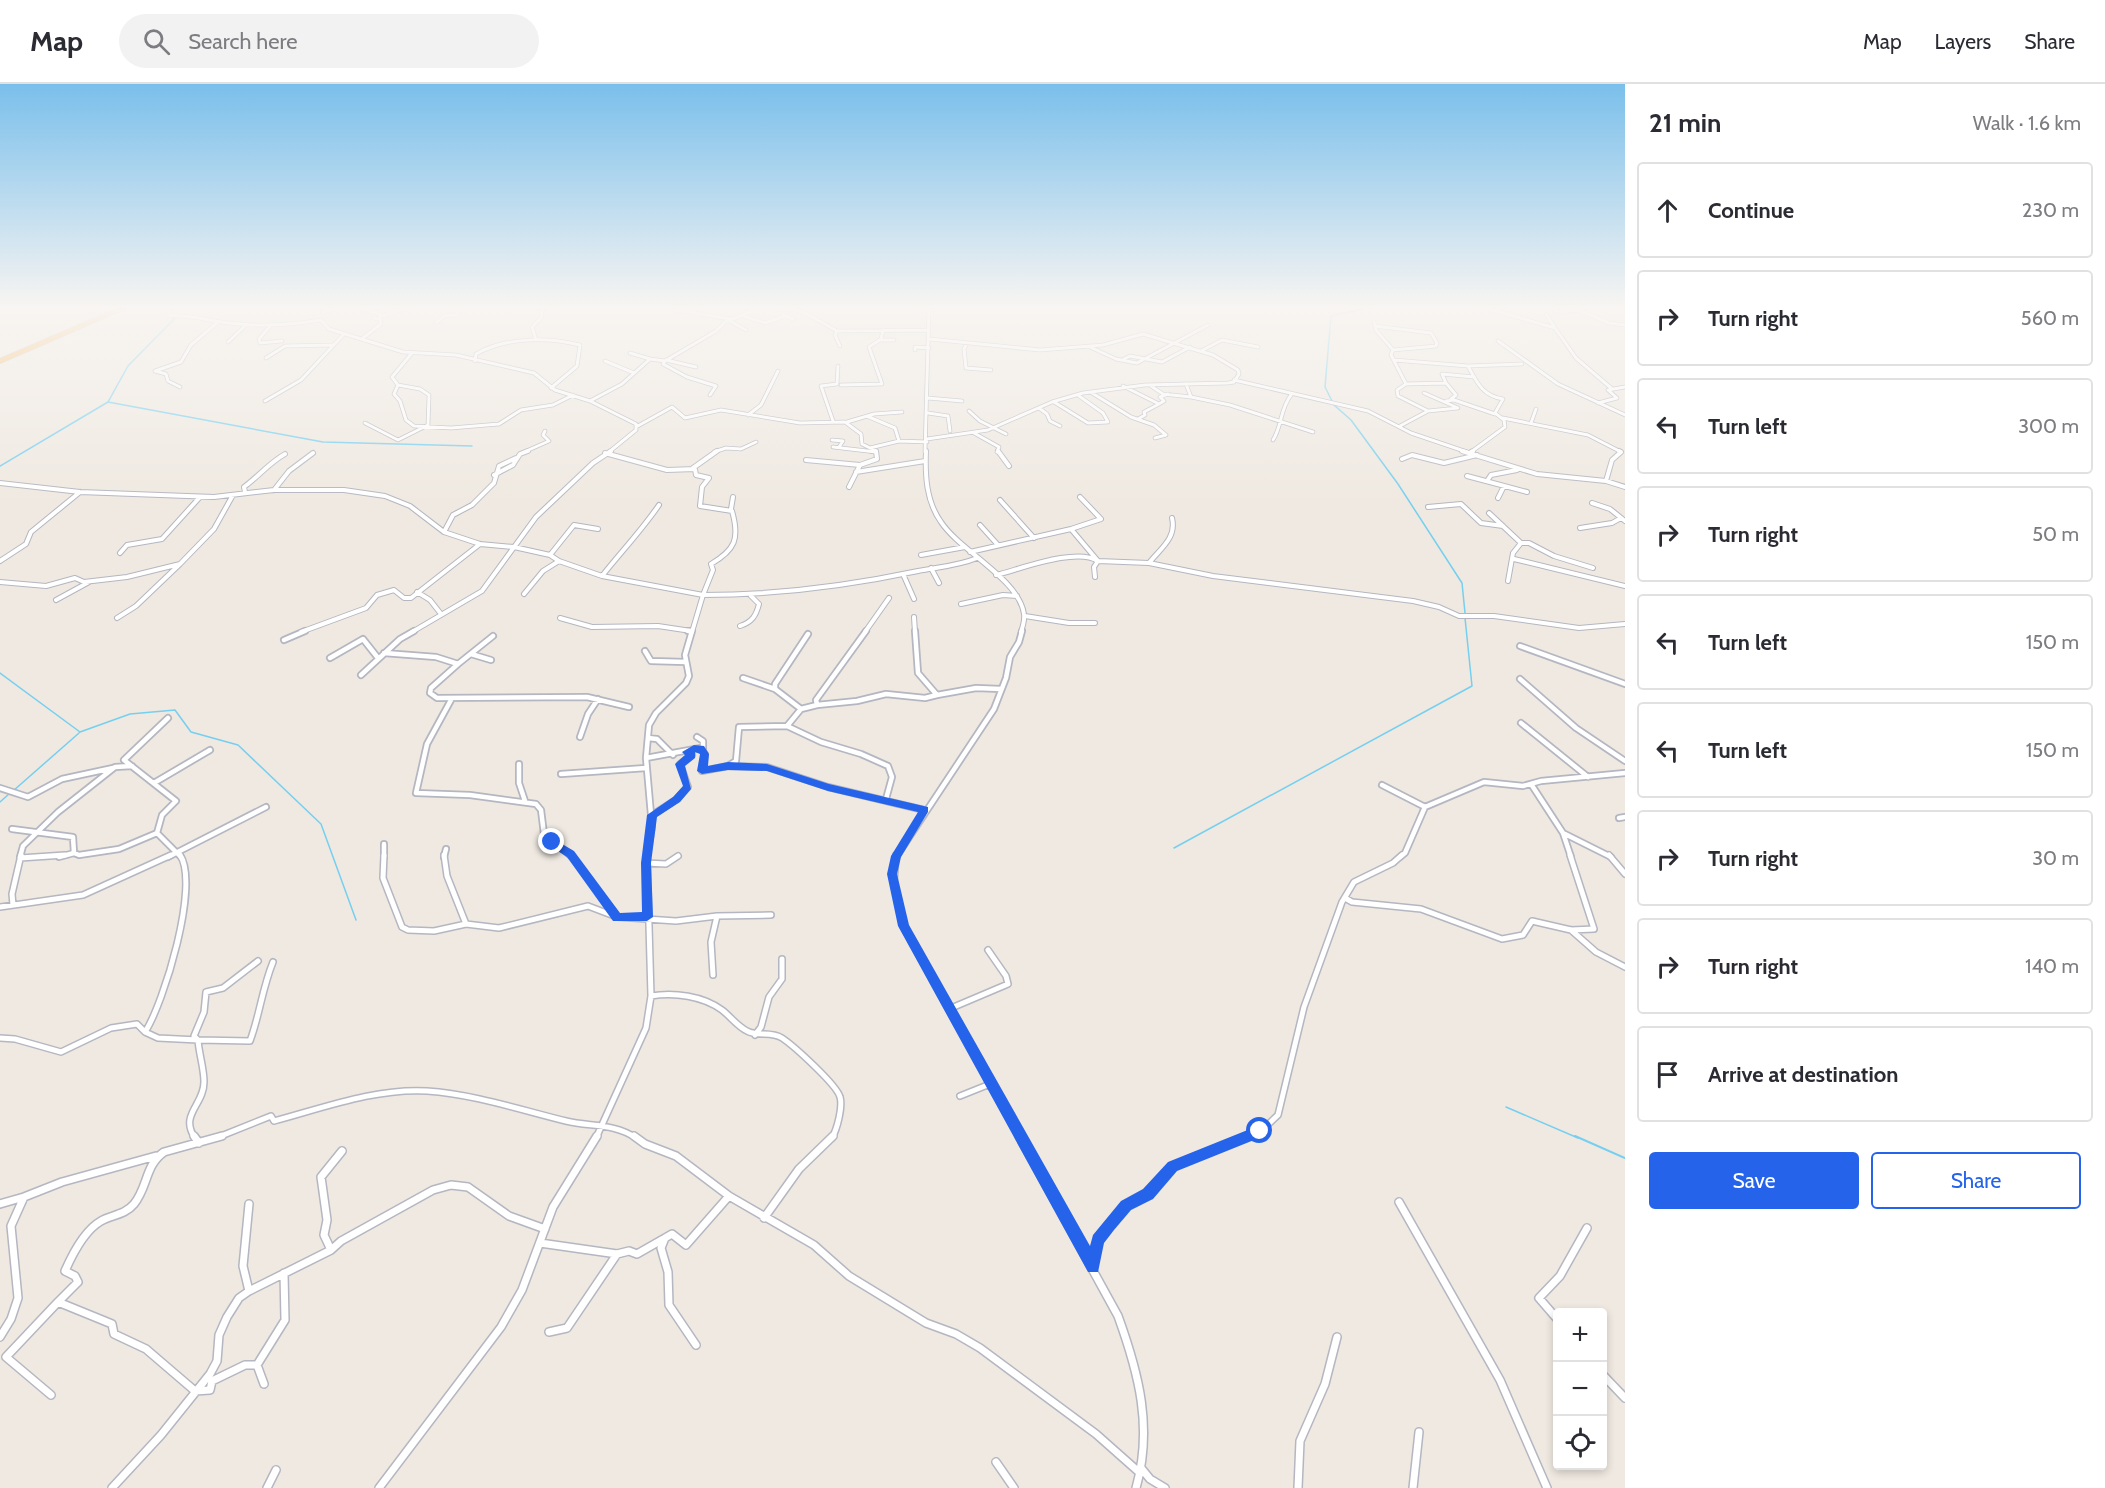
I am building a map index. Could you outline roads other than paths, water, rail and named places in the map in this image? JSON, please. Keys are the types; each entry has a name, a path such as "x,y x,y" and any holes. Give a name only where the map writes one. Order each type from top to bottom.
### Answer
{"street":[{"path":"161,373 166,374 168,381 180,387"},
{"path":"265,401 301,380 308,373"},
{"path":"365,423 398,440 428,425 429,395 420,389 398,385 392,377 396,373"},
{"path":"532,373 551,388 630,418 636,427"},
{"path":"551,388 570,373"},
{"path":"590,401 621,384 634,373"},
{"path":"679,373 716,386 717,388 710,395"},
{"path":"748,415 761,405 777,373"},
{"path":"833,421 821,386 837,384 838,373"},
{"path":"841,385 882,384 878,373"},
{"path":"929,373 925,485 929,499 941,523 1017,596 1025,616 1019,642 1010,657 1001,689 982,730 924,810 896,856 892,874 903,926 1118,1316 1137,1368 1146,1424 1139,1477"},
{"path":"833,447 870,448 898,441 927,440 974,433 1054,402 1092,393 1123,386 1228,383 1234,380 1239,373"},
{"path":"1400,373 1406,384"},
{"path":"1472,373 1489,397 1503,399 1495,412 1497,415"},
{"path":"1539,373 1625,416"},
{"path":"1593,373 1611,388 1625,387"},
{"path":"1448,400 1456,395 1442,374 1474,377"},
{"path":"1234,380 1368,411 1424,438 1520,469 1625,487"},
{"path":"1428,411 1398,396 1397,390 1406,384 1446,383"},
{"path":"1186,384 1191,397"},
{"path":"398,385 394,394 400,401 406,420 414,426 451,428 499,424 521,410 553,405 573,395"},
{"path":"1148,385 1168,394 1230,405 1313,432"},
{"path":"1123,386 1159,404"},
{"path":"1598,403 1617,398 1609,392 1611,388"},
{"path":"1092,393 1138,419 1154,425 1166,435 1155,438"},
{"path":"1424,393 1502,418 1588,435 1599,443 1621,452 1612,460 1606,482"},
{"path":"1138,419 1145,415 1144,412 1164,401 1160,397 1168,394"},
{"path":"1273,440 1280,431 1282,405 1292,395"},
{"path":"1054,402 1064,412 1078,415 1088,423 1108,422 1102,413 1079,396"},
{"path":"928,398 962,401"},
{"path":"1400,426 1428,411 1458,408 1448,400"},
{"path":"361,675 400,639 482,591 523,532 549,503 604,453 629,438 636,427 672,407 685,418 721,410 800,423 847,422 874,414 888,415 902,412"},
{"path":"1039,408 1047,414 1050,421 1060,426"},
{"path":"1531,423 1536,410"},
{"path":"969,411 1006,434"},
{"path":"928,413 948,416 950,431"},
{"path":"869,417 895,428 898,441"},
{"path":"1471,452 1505,427 1502,418"},
{"path":"806,460 815,463 848,461 860,465 877,459 876,450 862,444 862,435 847,422"},
{"path":"444,532 446,521 451,515 478,500 485,488 495,481 494,475 501,464 516,458 536,445 549,441 543,435 545,431"},
{"path":"974,433 999,447 997,452 1009,466"},
{"path":"832,440 843,441 840,447"},
{"path":"604,453 667,470 693,468 720,448 730,446 741,449 756,442"},
{"path":"274,490 289,471 312,453"},
{"path":"245,492 244,487 265,471 269,463 285,454"},
{"path":"1402,459 1412,455 1444,463 1479,454"},
{"path":"856,472 925,460"},
{"path":"849,487 860,465"},
{"path":"693,468 696,475 709,478 702,487 700,506 731,509"},
{"path":"1487,481 1491,475 1520,469"},
{"path":"1467,476 1527,492"},
{"path":"0,483 80,492 200,497 274,490 344,490 385,496 410,506 444,532 480,544 514,547 550,555 559,561 602,576 703,596 751,596 843,586 957,565 977,558"},
{"path":"1497,498 1504,486"},
{"path":"0,561 26,544 31,532 80,492"},
{"path":"117,618 136,606 214,529 233,495"},
{"path":"120,553 127,545 162,539 200,497"},
{"path":"379,1488 501,1327 522,1290 553,1207 604,1125 646,1028 651,996 646,863 652,815 646,768 649,725 656,713 686,683 689,676 685,655 691,631 713,570 711,564 729,554 731,548 736,526 731,509 733,497"},
{"path":"921,555 1034,538 1101,519 1080,497"},
{"path":"1000,500 1034,538"},
{"path":"1592,502 1610,509 1623,520"},
{"path":"1428,507 1461,504 1481,523 1503,526"},
{"path":"602,576 627,544 644,529 659,505"},
{"path":"1490,513 1521,543 1529,543 1554,556 1593,568"},
{"path":"1149,563 1167,543 1174,529 1172,518"},
{"path":"1581,528 1623,520"},
{"path":"550,555 574,525 598,529"},
{"path":"980,525 998,544"},
{"path":"1071,529 1098,561"},
{"path":"1063,531 1075,533"},
{"path":"1508,581 1514,559 1513,553 1521,543"},
{"path":"284,640 328,620 366,608 384,591 394,590 408,599 480,544"},
{"path":"996,575 1075,555 1092,557 1098,561 1149,563 1256,583 1333,592 1340,590 1405,599 1439,607 1459,616 1494,616 1579,628 1625,624"},
{"path":"1514,559 1625,586"},
{"path":"524,594 543,571 559,561"},
{"path":"1095,577 1094,567 1098,561"},
{"path":"0,582 46,586 75,579 92,581 127,578 180,564"},
{"path":"931,568 939,584"},
{"path":"903,574 914,599"},
{"path":"56,600 92,581"},
{"path":"417,592 429,600 441,614"},
{"path":"961,604 1003,595 1017,596"},
{"path":"740,626 750,623 756,617 759,604 751,596"},
{"path":"817,705 816,700 889,598"},
{"path":"1025,616 1069,623 1095,623"},
{"path":"914,617 918,673 937,695"},
{"path":"560,618 592,627 658,626 691,631"},
{"path":"775,689 775,684 808,634"},
{"path":"493,636 458,664 430,691 437,698 451,700 587,697 629,707"},
{"path":"330,658 363,639 378,658"},
{"path":"1520,646 1625,684"},
{"path":"645,651 651,661 686,662"},
{"path":"384,653 436,657 458,664"},
{"path":"471,654 492,660"},
{"path":"743,678 775,689 801,709"},
{"path":"1520,679 1576,728 1625,761"},
{"path":"788,726 801,709 817,705 857,701 886,694 925,698 976,688 1001,689"},
{"path":"580,737 598,699"},
{"path":"451,700 430,730 419,767 416,794 470,795 536,804 541,810 544,834 570,854 617,917"},
{"path":"157,833 162,815 176,801 124,760 168,718"},
{"path":"1521,723 1543,737 1559,754 1579,766 1588,777"},
{"path":"728,766 736,760 739,727 788,726 821,742 861,753 888,766 892,777 886,799"},
{"path":"697,737 703,741 702,771 728,766 767,767 828,787 886,799 924,810"},
{"path":"648,738 657,739 673,755"},
{"path":"646,758 673,755 694,748 703,750"},
{"path":"154,783 200,753 210,750"},
{"path":"652,815 677,800 688,787 680,764 692,755 686,752"},
{"path":"519,764 519,783 525,801"},
{"path":"0,788 28,797 62,779 115,767 132,766"},
{"path":"13,905 12,894 23,846 36,832 115,767"},
{"path":"561,774 646,768"},
{"path":"1382,785 1394,787 1412,803 1425,807 1484,782 1517,786 1625,773"},
{"path":"1345,898 1352,902 1421,909 1502,939 1523,935 1532,921 1571,930 1594,929 1563,833 1532,784"},
{"path":"0,907 83,895 219,833 266,807"},
{"path":"1093,1267 1098,1240 1109,1225 1126,1205 1148,1194 1173,1166 1201,1153 1251,1136 1278,1115 1304,1006 1316,969 1345,898 1354,882 1393,863 1405,854 1425,807"},
{"path":"12,829 73,837 74,853"},
{"path":"145,1032 159,1011 170,976 188,889 187,867 157,833"},
{"path":"20,858 59,857 74,853 79,855 106,853 157,833"},
{"path":"1563,833 1604,851 1618,862 1625,874"},
{"path":"384,844 383,878 397,909 402,927 408,930 434,931 466,924 499,928 588,906 617,917 647,917 676,921 717,916 771,915"},
{"path":"446,849 442,865 463,909 466,924"},
{"path":"646,863 666,864 678,856"},
{"path":"713,975 711,942 717,916"},
{"path":"1571,930 1596,951 1625,967"},
{"path":"949,1009 1008,984 1006,976 988,950"},
{"path":"755,1035 761,1027 769,997 782,979 782,959"},
{"path":"199,1143 187,1125 188,1115 202,1095 204,1082 198,1040 194,1036 204,1012 206,992 223,988 258,961"},
{"path":"0,1038 13,1037 53,1052 61,1052 124,1024 138,1024 145,1032 158,1038 250,1041 258,1019 262,988 273,962"},
{"path":"651,996 675,994 702,999 721,1009 743,1029 755,1035 765,1033 788,1042 835,1088 841,1099 837,1128 831,1140 812,1155 778,1195 764,1218"},
{"path":"960,1096 980,1086 990,1084"},
{"path":"0,1204 62,1182 199,1143 271,1116 274,1121 296,1117 375,1094 395,1091 426,1091 462,1096 582,1125 604,1125 626,1131 645,1144 675,1156 729,1196 814,1245 849,1276 926,1323 956,1334 980,1348 1096,1434 1139,1477 1150,1479 1165,1488"},
{"path":"331,1250 325,1242 323,1232 327,1217 322,1206 321,1177 342,1151"},
{"path":"51,1395 6,1356 78,1282 75,1276 65,1271 84,1243 87,1232 97,1223 120,1215 136,1202 156,1156"},
{"path":"112,1488 161,1436 217,1361 219,1335 227,1317 238,1298 249,1291 331,1250 341,1241 433,1190 451,1185 468,1187 509,1216 545,1229"},
{"path":"540,1243 617,1254 630,1251 638,1254 672,1234 686,1245 729,1196"},
{"path":"0,1337 11,1318 18,1298 11,1226 24,1197"},
{"path":"1399,1202 1500,1380 1547,1488"},
{"path":"249,1204 243,1266 249,1291"},
{"path":"1553,1315 1539,1298 1560,1276 1587,1228"},
{"path":"665,1238 661,1248 668,1272 669,1305 696,1345"},
{"path":"549,1332 567,1328 617,1254"},
{"path":"257,1365 285,1320 284,1274"},
{"path":"58,1302 112,1324 114,1334 146,1349 195,1390 210,1390 212,1381 245,1365 257,1365"},
{"path":"1298,1488 1300,1442 1325,1384 1337,1337"},
{"path":"257,1365 264,1384"},
{"path":"1607,1379 1625,1398"},
{"path":"1413,1488 1419,1432"},
{"path":"996,1462 1014,1488"},
{"path":"267,1488 276,1470"}],"waterway":[{"path":"108,402 124,373"},
{"path":"1326,373 1325,387 1332,401"},
{"path":"0,466 108,402"},
{"path":"108,402 323,442 472,446"},
{"path":"1334,405 1351,420 1398,484 1462,583 1465,613"},
{"path":"1174,848 1472,686 1465,618"},
{"path":"0,673 80,732 130,714 175,710 191,732 238,745 321,824 356,920"},
{"path":"13,791 79,733"},
{"path":"0,802 9,794"},
{"path":"1506,1107 1578,1138"},
{"path":"1575,1136 1625,1158"}]}
